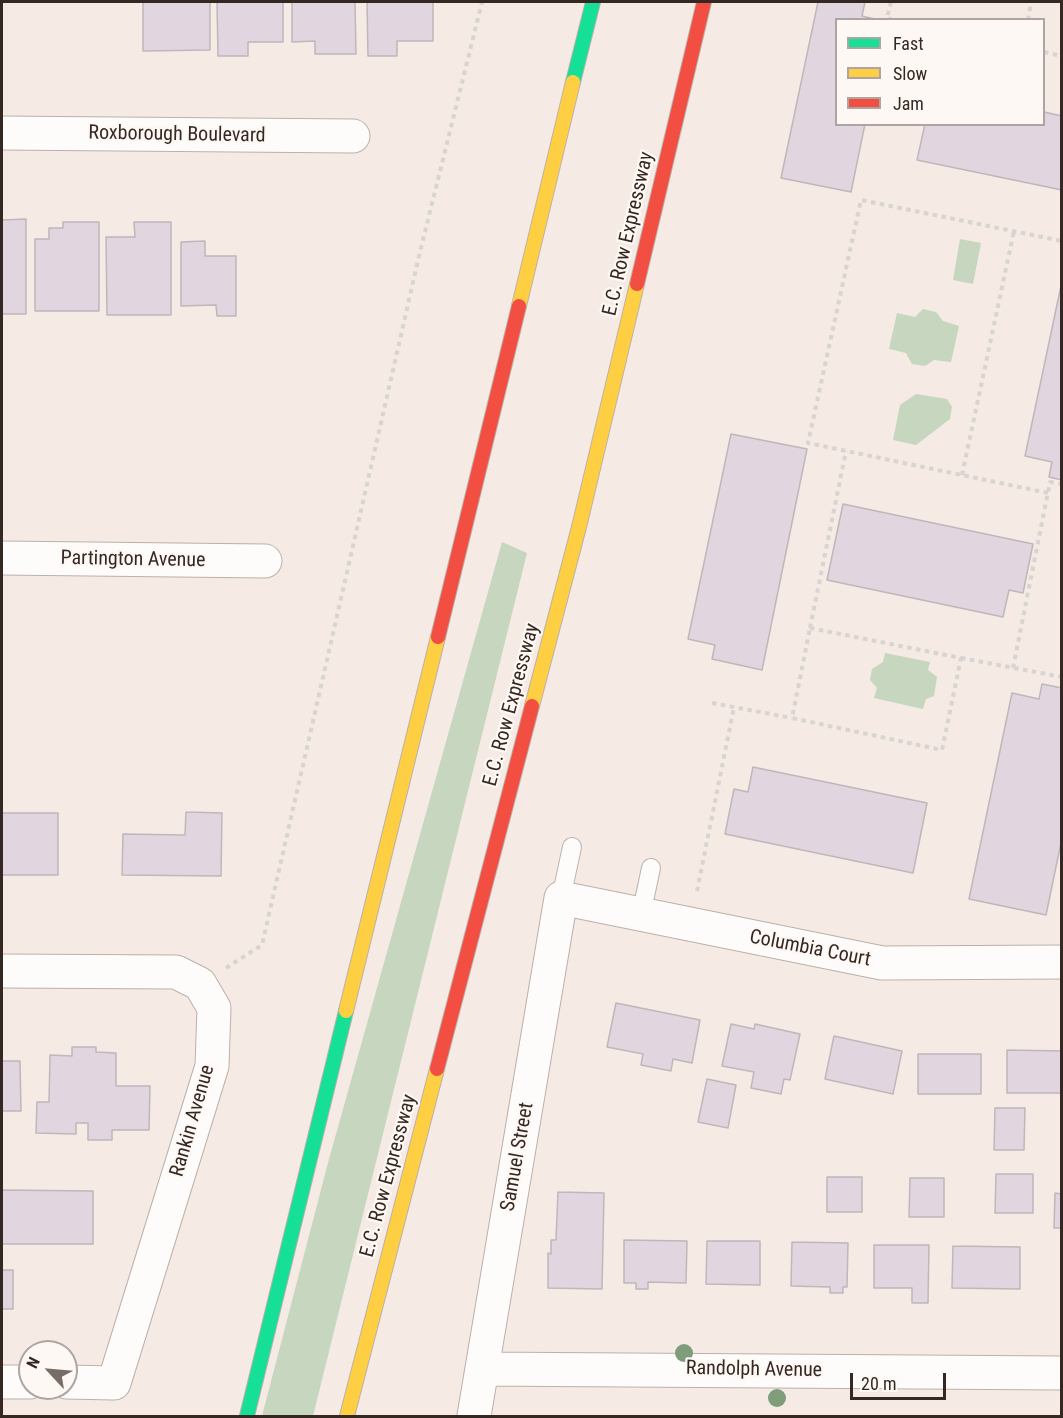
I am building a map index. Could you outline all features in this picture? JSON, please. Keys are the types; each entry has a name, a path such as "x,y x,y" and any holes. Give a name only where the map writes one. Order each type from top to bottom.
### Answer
{"highway":[{"path":"247,1416 593,2"},
{"name":"E.C. Row Expressway","path":"347,1416 579,527 704,2"}],"street":[{"name":"Roxborough Boulevard","path":"2,133 352,136"},
{"name":"Partington Avenue","path":"2,558 265,561"},
{"name":"Columbia Court","path":"561,898 882,963 1062,962"},
{"name":"Samuel Street","path":"474,1416 561,898"},
{"name":"Rankin Avenue","path":"2,970 176,972 200,984 214,1008 212,1066 114,1383 78,1382"},
{"name":"Randolph Avenue","path":"482,1369 1062,1373"},
{"path":"2,1382 18,1382"}],"lane":[{"path":"561,898 572,847"},
{"path":"641,915 651,868"}],"path":[{"path":"225,969 262,945 419,256 482,2"},
{"path":"887,18 891,2"},
{"path":"1028,18 1031,2"},
{"path":"1045,52 1062,56"},
{"path":"1048,493 808,443 861,200 1062,241"},
{"path":"962,475 1014,231"},
{"path":"792,718 846,451"},
{"path":"1013,668 1050,482 1062,484"},
{"path":"810,628 1062,677"},
{"path":"712,703 942,750 961,658"},
{"path":"694,903 734,707"}],"green space":[{"path":"960,239 981,243 973,284 953,280"},
{"path":"923,309 936,312 943,321 959,326 951,362 934,360 925,366 912,364 906,353 889,349 897,313 915,317"},
{"path":"916,394 947,399 952,407 950,419 916,445 893,440 900,405"},
{"path":"502,542 527,553 313,1416 262,1416 329,1159"},
{"path":"885,653 930,662 928,670 937,677 934,696 926,699 923,709 874,698 877,688 870,680 872,669 883,662"}],"building":[{"path":"143,2 210,2 210,50 143,51"},
{"path":"217,2 283,2 283,42 248,42 248,56 218,56"},
{"path":"292,2 355,2 356,54 315,54 315,41 292,42"},
{"path":"367,2 433,2 433,41 397,41 397,56 368,56"},
{"path":"818,2 865,2 862,16 870,18 835,18 835,126 865,126 851,192 781,178"},
{"path":"1045,112 1062,116 1062,190 917,160 925,126 1045,126"},
{"path":"26,219 26,314 2,314 2,220"},
{"path":"63,222 99,222 99,311 35,311 35,239 49,239 49,228 63,228"},
{"path":"134,222 171,222 171,315 107,315 106,237 135,237"},
{"path":"205,241 205,256 236,256 236,316 217,316 216,305 181,306 181,242"},
{"path":"1062,281 1062,480 1049,477 1052,462 1025,456"},
{"path":"731,434 807,449 762,670 712,659 715,645 688,639"},
{"path":"843,504 1033,544 1023,593 1009,590 1003,617 827,580"},
{"path":"1042,684 1062,688 1062,838 1046,915 969,899 1012,693 1039,699"},
{"path":"753,767 927,803 913,873 725,834 734,789 748,792"},
{"path":"186,812 222,813 221,876 122,875 123,834 185,835"},
{"path":"2,813 58,813 58,875 2,875"},
{"path":"616,1003 700,1020 692,1063 673,1059 671,1071 641,1065 643,1054 607,1047"},
{"path":"731,1024 754,1029 755,1024 800,1034 790,1080 784,1079 781,1094 751,1088 754,1072 722,1066"},
{"path":"834,1036 902,1051 893,1094 825,1079"},
{"path":"72,1047 96,1047 96,1052 116,1053 116,1086 150,1086 149,1130 112,1130 112,1140 88,1140 88,1123 76,1123 76,1134 36,1133 37,1102 49,1102 50,1055 72,1056"},
{"path":"1007,1050 1062,1051 1062,1093 1007,1093"},
{"path":"918,1054 981,1054 981,1094 918,1094"},
{"path":"2,1061 20,1061 21,1111 2,1111"},
{"path":"707,1079 736,1085 728,1128 698,1122"},
{"path":"995,1108 1025,1108 1024,1150 994,1150"},
{"path":"996,1174 1033,1174 1033,1213 995,1213"},
{"path":"827,1177 862,1177 862,1212 827,1212"},
{"path":"910,1178 944,1178 944,1217 909,1217"},
{"path":"2,1190 93,1191 93,1244 2,1244"},
{"path":"558,1192 604,1193 602,1289 548,1288 548,1253 551,1254 551,1240 556,1240"},
{"path":"1055,1193 1062,1194 1062,1228 1054,1228"},
{"path":"624,1240 687,1241 686,1283 648,1282 648,1289 636,1289 636,1283 624,1283"},
{"path":"707,1241 760,1241 760,1285 706,1284"},
{"path":"792,1242 848,1243 847,1287 843,1287 843,1293 830,1293 830,1287 791,1286"},
{"path":"874,1245 929,1245 928,1303 912,1303 912,1288 874,1288"},
{"path":"953,1246 1020,1247 1020,1289 952,1288"},
{"path":"2,1270 13,1270 13,1309 2,1309"}],"traffic: fast":[{"path":"573,82 593,2"},
{"path":"247,1416 346,1011"}],"traffic: slow":[{"path":"519,306 573,82"},
{"path":"532,706 579,527 637,284"},
{"path":"346,1011 438,637"},
{"path":"347,1416 437,1069"}],"traffic: jam":[{"path":"637,284 704,2"},
{"path":"438,637 519,306"},
{"path":"437,1069 532,706"}]}
